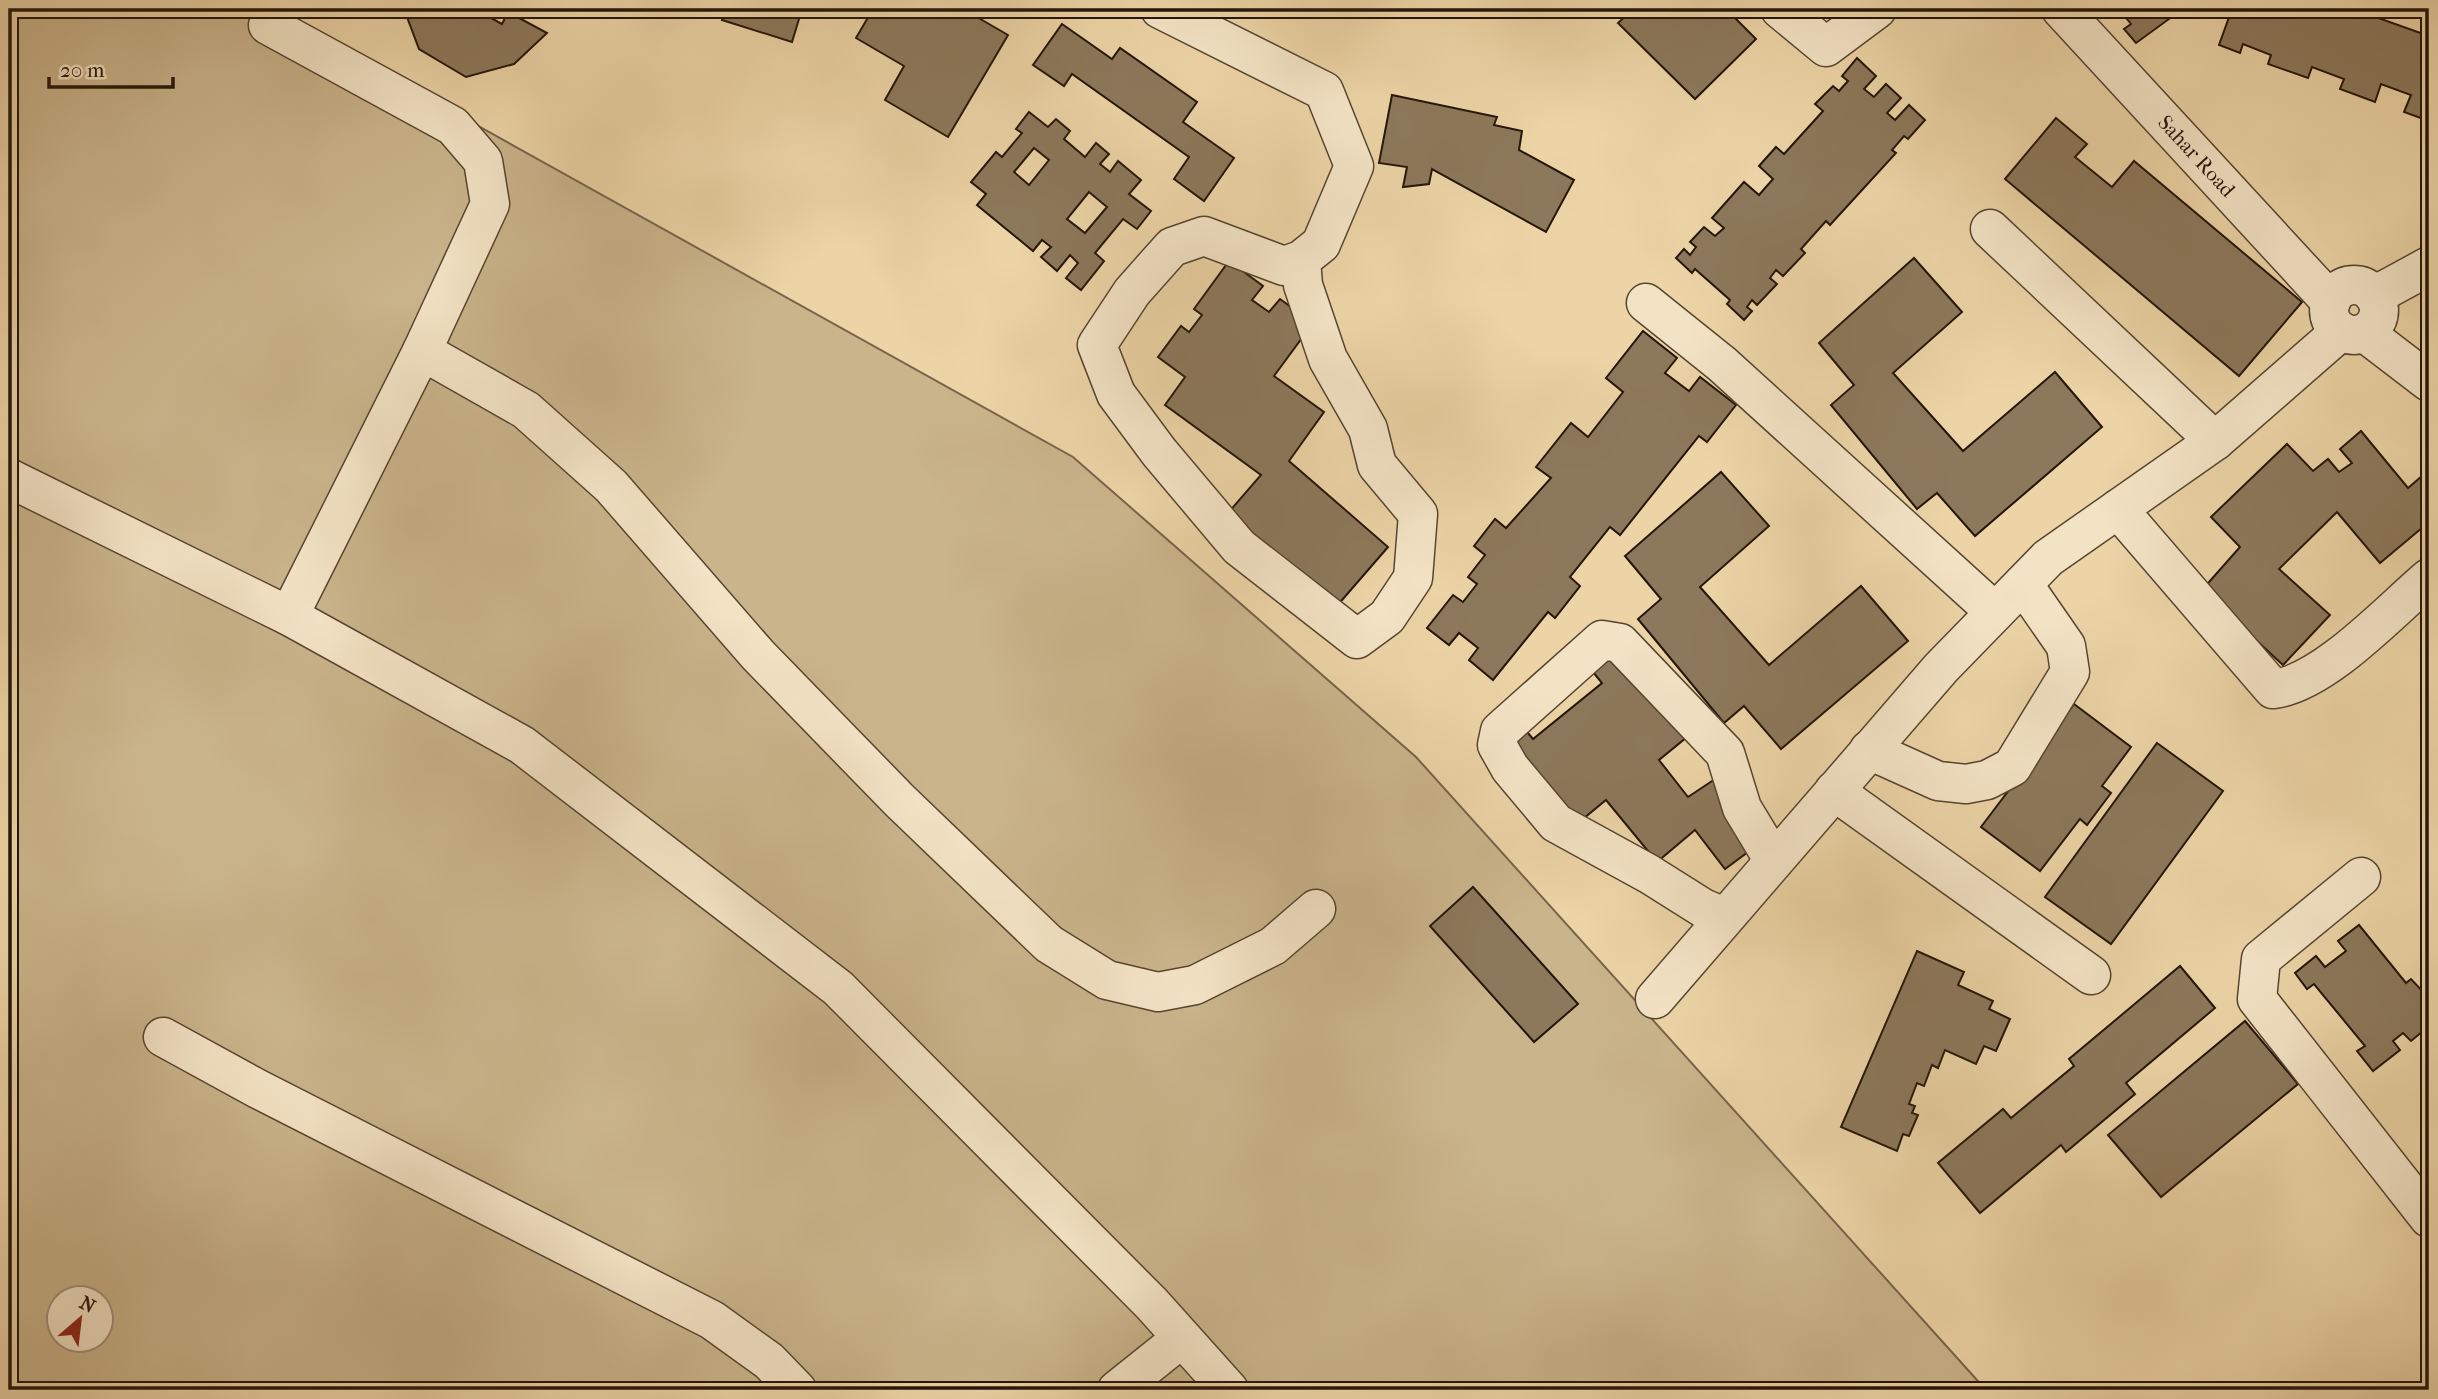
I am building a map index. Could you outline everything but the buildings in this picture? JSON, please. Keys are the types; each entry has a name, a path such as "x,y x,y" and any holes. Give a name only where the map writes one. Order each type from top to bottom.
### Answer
{"street":[{"path":"1160,9 1324,91 1354,166 1321,244 1301,260 1284,266 1204,236 1172,247 1132,292 1097,345 1116,394 1239,547 1357,639 1387,617 1413,578 1418,514 1377,465 1368,429 1328,359 1303,285 1301,260"},
{"path":"1780,9 1826,47 1877,9"},
{"name":"Sahar Road","path":"2061,9 2345,322 2429,382"},
{"path":"268,25 453,126 483,161 491,204 422,351 289,616"},
{"path":"1990,229 2215,441"},
{"path":"1655,999 1941,667 2048,558 2215,441 2345,322 2335,295 2348,287 2364,288 2374,296 2429,266"},
{"path":"1646,303 1721,364 1995,612"},
{"path":"422,351 526,410 611,486 758,655 909,809 1049,944 1107,980 1158,992 1195,985 1273,946 1317,909"},
{"path":"9,478 289,616 522,745 838,988 1182,1338 1229,1390"},
{"path":"2118,509 2273,689 2288,688 2316,675 2429,578"},
{"path":"1869,750 1938,781 1966,784 1987,780 2012,767 2070,672 2066,646 2023,584"},
{"path":"1724,918 1556,823 1510,768 1497,746 1500,731 1602,640 1620,643 1725,753 1742,808 1774,861"},
{"path":"1834,791 2091,975"},
{"path":"2361,877 2261,959 2257,999 2429,1219"},
{"path":"163,1037 258,1089 712,1320 769,1361 797,1390"},
{"path":"1117,1390 1182,1338"}],"shaded area":[{"path":"9,9 268,9 1073,457 1416,757 1986,1390 9,1390"}]}
